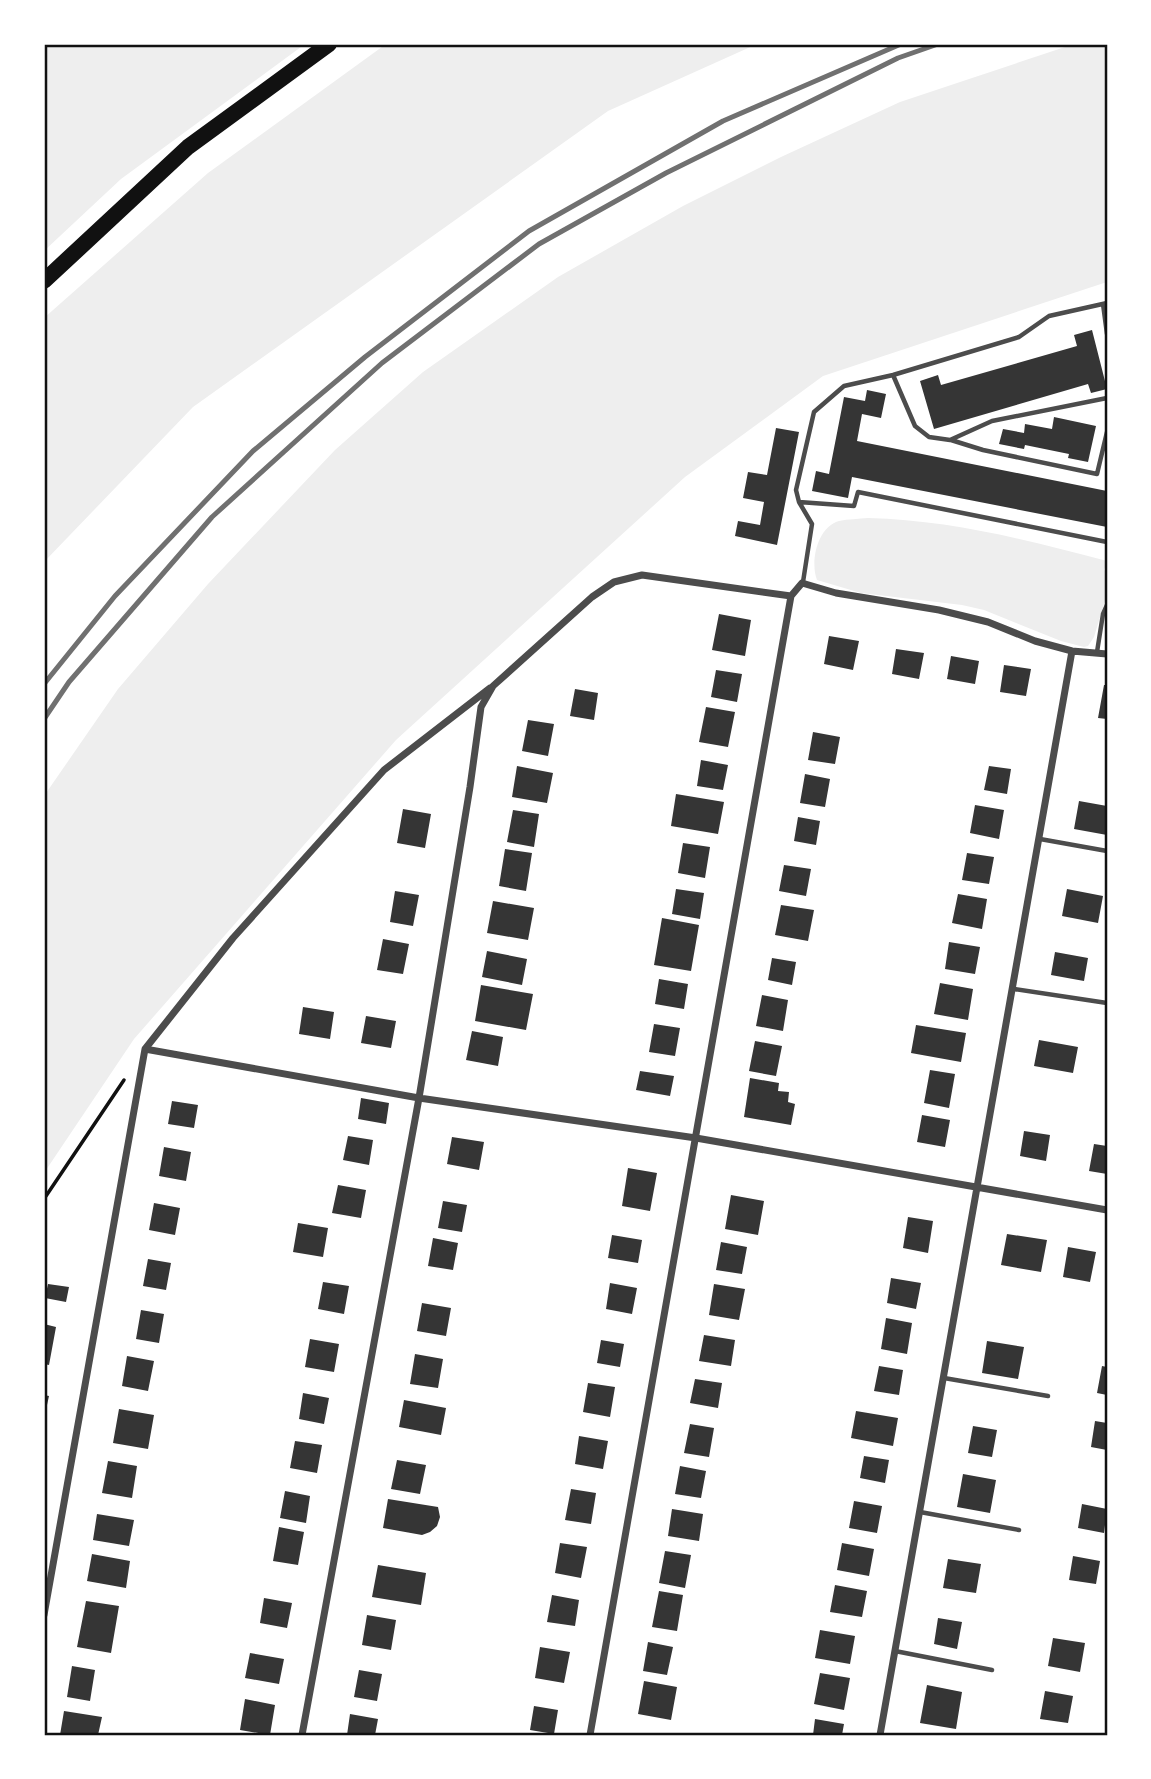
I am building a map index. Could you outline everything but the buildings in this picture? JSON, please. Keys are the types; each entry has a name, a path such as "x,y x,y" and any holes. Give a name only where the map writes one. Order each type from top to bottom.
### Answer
{"main road":[{"path":"44,281 188,147 328,44"}],"street":[{"path":"44,1615 145,1049 233,938 384,770 494,686 592,597 614,582 642,575 791,596"},
{"path":"590,1735 791,596 803,583 836,593 939,610 988,622 1035,641 1072,651 1107,654"},
{"path":"880,1735 979,1189 1072,651"},
{"path":"302,1735 419,1098 481,707 494,686"},
{"path":"145,1049 419,1098 696,1138 1107,1210"}],"lane":[{"path":"803,583 811,524 796,490 814,412 844,386 893,375 1019,337 1049,316 1105,304 1107,334"},
{"path":"893,375 915,426 929,437 1097,474 1107,432"},
{"path":"950,440 992,421 1107,397"},
{"path":"799,502 854,506 858,492 1107,542"},
{"path":"1097,652 1107,605"},
{"path":"1040,839 1107,851"},
{"path":"1014,989 1107,1003"},
{"path":"944,1378 1048,1396"},
{"path":"920,1512 1019,1530"},
{"path":"895,1651 992,1670"}],"path":[{"path":"44,1199 145,1049"}],"shaded area":[{"path":"44,44 305,44 121,179 44,251"},
{"path":"386,44 757,44 608,111 193,407 44,562 44,318 208,173"},
{"path":"1074,44 1107,44 1107,282 823,376 685,477 396,740 134,1039 44,1173 44,796 118,689 208,584 335,450 423,372 558,277 683,206 900,102"},
{"path":"868,518 959,527 1107,561 1104,570 1107,572 1107,594 1094,637 1088,646 1084,647 1061,641 984,610 861,593 817,580 815,555 825,530 839,521"}],"railway":[{"path":"44,684 115,596 253,451 365,357 529,231 723,121 901,44"},
{"path":"44,719 69,682 212,517 382,363 539,244 666,173 898,58 938,44"}]}
